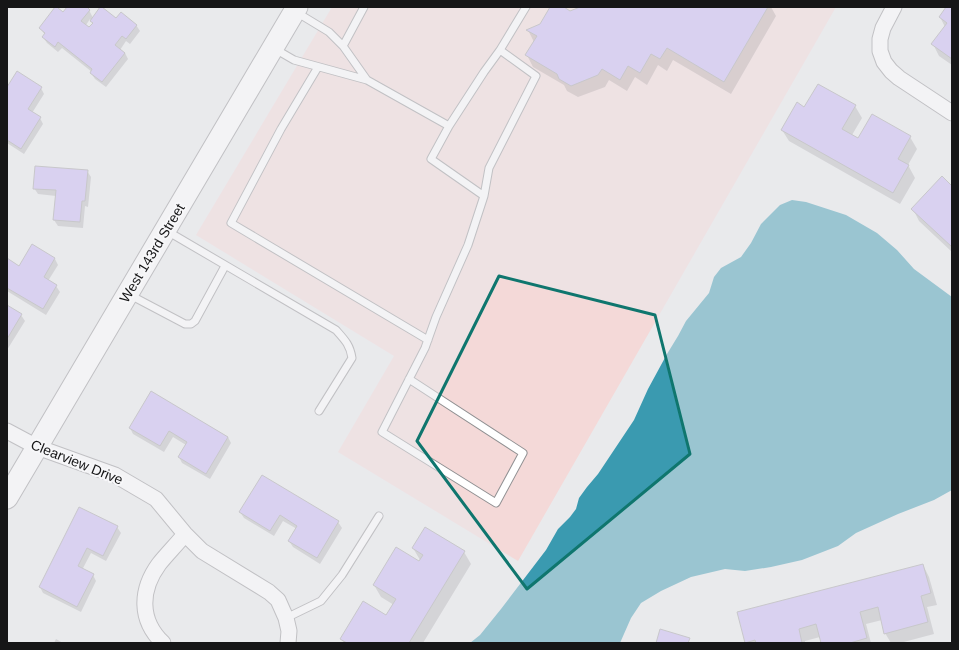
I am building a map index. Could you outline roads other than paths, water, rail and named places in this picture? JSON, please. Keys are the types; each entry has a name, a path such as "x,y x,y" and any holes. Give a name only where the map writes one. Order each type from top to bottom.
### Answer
{"main road":[{"name":"West 143rd Street","path":"7,498 296,9"}],"street":[{"path":"894,7 883,28 880,39 880,51 884,62 899,78 952,112"},
{"name":"Clearview Drive","path":"7,431 37,447 115,475 156,499 185,534 202,550 269,592 278,600 286,618 289,631 288,643"},
{"path":"163,643 150,625 146,616 146,592 150,579 159,565 185,534"}],"lane":[{"path":"343,46 364,7"},
{"path":"484,196 431,159 449,126 500,50 526,7"},
{"path":"296,9 329,32 343,46 368,80"},
{"path":"273,48 294,60 368,80 449,126"},
{"path":"409,379 522,453 496,503 382,432 409,379 425,348 436,317 468,245 484,196 488,168 536,76 500,50"},
{"path":"318,67 281,129 231,222 428,340"},
{"path":"165,230 336,330 347,342 351,350 352,358 319,411"},
{"path":"128,294 185,324 191,324 195,321 225,266"},
{"path":"286,618 321,601 342,575 379,516"}],"water":[{"path":"792,200 806,202 846,215 877,233 897,250 914,269 952,297 952,490 934,500 856,533 838,546 802,560 745,571 725,569 691,577 661,591 641,603 631,618 620,643 470,643 480,635 501,609 546,550 558,529 576,509 579,498 598,474 634,420 648,389 686,321 709,293 714,277 721,268 741,257 751,243 761,224 780,205"}]}
